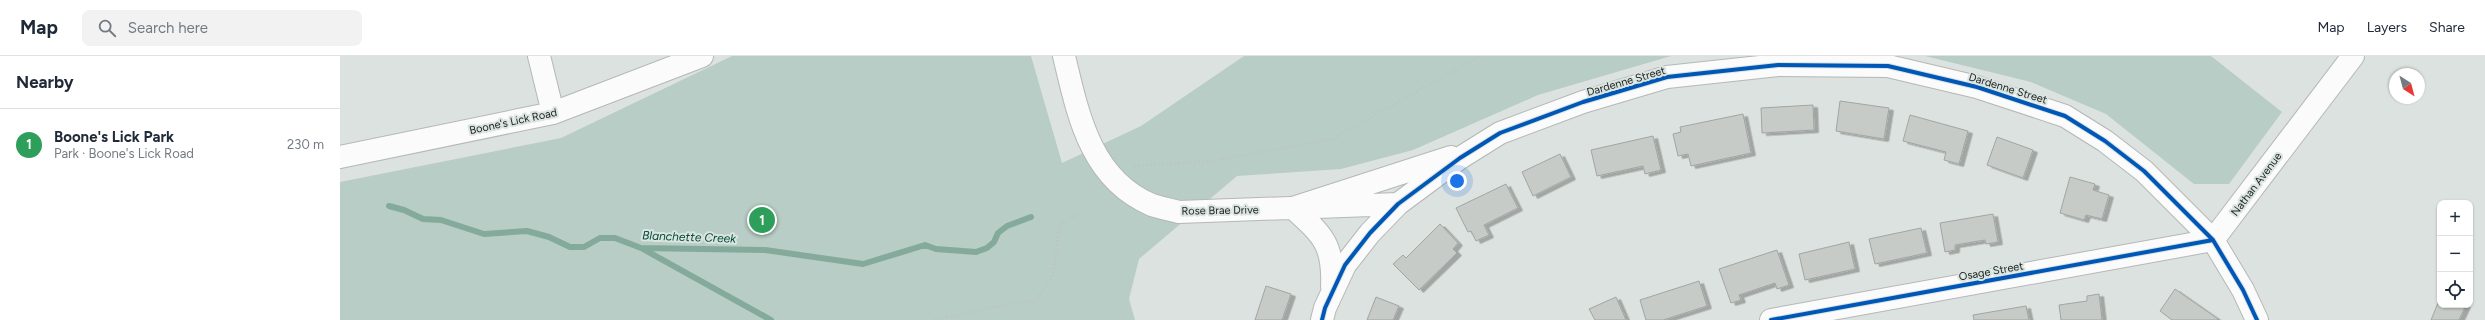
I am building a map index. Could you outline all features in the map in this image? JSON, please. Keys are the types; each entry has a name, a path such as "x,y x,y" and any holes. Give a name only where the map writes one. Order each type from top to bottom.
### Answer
{"street":[{"path":"539,56 553,113"},
{"name":"Boone's Lick Road","path":"340,157 553,113 702,56"},
{"name":"Rose Brae Drive","path":"1064,56 1083,127 1100,163 1116,181 1152,205 1179,212 1398,204"},
{"name":"Nathan Avenue","path":"2213,240 2353,56"},
{"name":"Dardenne Street","path":"1322,320 1331,294 1345,265 1370,233 1398,204 1472,151 1500,133 1583,102 1667,77 1778,65 1888,66 1977,87 2065,116 2106,141 2144,171 2213,240"},
{"path":"1293,208 1472,151"},
{"path":"1293,208 1315,228 1327,244 1332,259 1331,294"},
{"path":"2213,240 2243,290 2257,320"},
{"name":"Osage Street","path":"1771,320 2213,240"}],"path":[{"path":"1135,166 1213,162 1332,139 1480,56"},
{"path":"935,320 1009,304 1035,301 1053,277 1059,226 1079,213"}],"green space":[{"path":"732,56 1031,56 1062,163 1141,126 1244,56 1671,56 1538,95 1413,150 1341,169 1237,176 1139,259 1129,299 1135,320 340,320 340,182 561,138"},
{"path":"1925,56 2211,56 2282,112 2229,184 2194,184 2106,114 2031,82"}],"building":[{"path":"1840,101 1889,108 1884,139 1836,131"},
{"path":"1813,105 1814,130 1762,133 1761,108"},
{"path":"1743,114 1751,153 1691,166 1688,154 1678,156 1673,134 1681,132 1680,127"},
{"path":"1910,115 1968,131 1959,164 1944,160 1946,152 1903,141"},
{"path":"1653,136 1661,170 1645,174 1643,166 1597,176 1591,150"},
{"path":"1997,137 2033,150 2023,178 1987,165"},
{"path":"1560,154 1571,177 1533,196 1522,172"},
{"path":"2070,177 2095,184 2093,190 2109,195 2102,219 2086,215 2084,220 2060,213"},
{"path":"1506,184 1518,208 1484,225 1489,235 1476,241 1471,231 1468,232 1456,208"},
{"path":"1993,214 1998,242 1986,244 1985,240 1955,245 1955,250 1945,252 1940,223"},
{"path":"1440,224 1458,243 1453,249 1457,253 1419,290 1393,264 1403,255 1406,258"},
{"path":"1921,228 1927,253 1875,264 1869,239"},
{"path":"1849,242 1855,269 1805,280 1799,254"},
{"path":"1777,250 1789,285 1777,289 1775,283 1739,295 1741,300 1731,303 1719,269"},
{"path":"1699,281 1707,306 1663,320 1646,320 1640,300"},
{"path":"1266,286 1291,294 1282,320 1255,320"},
{"path":"2175,289 2218,319 2172,320 2160,311"},
{"path":"2099,294 2102,320 2061,320 2059,305 2087,301 2087,296"},
{"path":"1376,297 1399,306 1393,320 1367,320"},
{"path":"1616,297 1626,320 1595,320 1589,309"},
{"path":"2437,305 2437,308 2465,308 2459,320 2431,320"},
{"path":"2026,306 2029,320 1974,320 1973,315"}],"waterway":[{"name":"Blanchette Creek","path":"389,206 404,210 423,219 441,220 484,234 527,231 549,237 570,247 584,247 600,238 615,238 641,248 765,250 863,264 925,245 936,249 976,252 987,248 994,242 998,233 1007,226 1031,217"},
{"path":"643,249 771,320"}],"cycle path":[{"path":"1322,320 1325,308 1345,265 1370,233 1398,204 1460,158 1500,133 1583,102 1667,77 1778,65 1888,66 1977,87 2065,116 2105,141 2144,171 2213,240 2243,290 2257,320"},
{"path":"1771,320 2213,240"}],"place":[{"name":"Boone's Lick Park","path":"762,220"}]}
